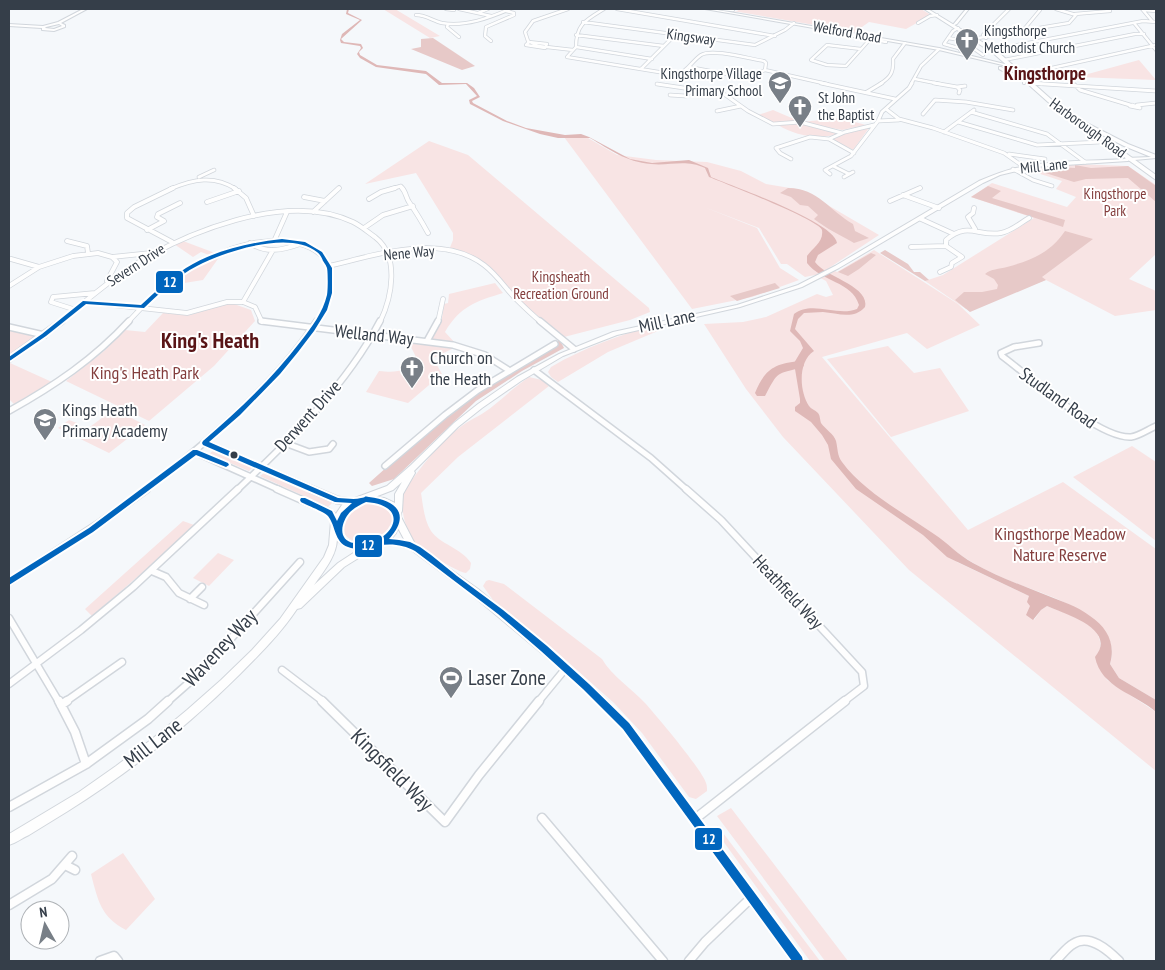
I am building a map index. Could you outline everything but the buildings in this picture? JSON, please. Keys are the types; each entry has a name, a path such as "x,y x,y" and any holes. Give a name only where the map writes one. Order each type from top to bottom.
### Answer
{"highway":[{"name":"Harborough Road","path":"926,9 991,50 1041,98 1127,161 1156,179"},
{"name":"Harborough Road","path":"1027,83 1113,147 1127,161"}],"main road":[{"name":"Welford Road","path":"707,9 939,49 985,61 1007,64"},
{"name":"Welford Road","path":"985,61 1021,77"},
{"path":"1074,118 1117,141"},
{"path":"1083,129 1156,158"},
{"path":"1127,161 1156,158"}],"street":[{"path":"9,25 43,27 44,30 50,30 64,26 59,24 84,9"},
{"path":"446,9 452,9"},
{"path":"459,9 492,16"},
{"path":"478,13 488,9"},
{"path":"416,15 420,14 448,24 492,16 510,9"},
{"path":"529,42 525,31 531,22 568,9"},
{"path":"604,9 583,22 576,35 576,47 567,56 679,75 703,53 711,52 764,61 766,63 766,70"},
{"path":"616,9 775,36"},
{"path":"724,9 733,10"},
{"path":"953,25 967,9"},
{"path":"986,38 983,35 1009,9"},
{"path":"1056,9 1075,14 1092,14 1098,10 1110,11"},
{"path":"1143,9 1156,11"},
{"path":"1143,9 1155,22"},
{"path":"1027,30 1025,28 1040,10"},
{"path":"491,39 485,35 487,26 514,15 512,12 506,11"},
{"path":"972,39 1070,22 1076,16 1075,14"},
{"path":"918,23 930,16 937,15"},
{"name":"Kingsway","path":"583,22 753,45 775,36 794,23"},
{"path":"991,50 1134,23 1155,22"},
{"path":"1134,23 1154,45 1156,50"},
{"path":"448,24 447,27 458,37"},
{"path":"958,28 954,30 945,45 962,49"},
{"name":"Welford Road","path":"820,29 886,42"},
{"path":"641,70 676,34"},
{"path":"1007,64 1144,34"},
{"path":"576,35 664,46"},
{"path":"454,38 463,36"},
{"path":"860,49 827,44 811,59 819,63 845,67 871,38"},
{"path":"948,38 960,40 983,55"},
{"path":"529,42 544,43 547,44 546,47"},
{"path":"529,42 526,46 540,49 546,47 573,50"},
{"path":"868,92 891,73 894,69 893,59 905,43"},
{"path":"956,53 967,44"},
{"path":"1021,77 1154,45"},
{"path":"576,47 652,58"},
{"path":"830,174 825,170 854,153 886,109 895,99 910,88 921,66 939,49"},
{"path":"689,67 748,78 766,70 895,99"},
{"path":"915,79 957,87 965,86"},
{"path":"1027,83 1156,90"},
{"path":"657,84 724,94 773,124 800,122 842,133"},
{"path":"1075,85 1080,90 1130,105 1133,108 1140,108 1137,105 1156,104"},
{"path":"957,87 960,90 958,92"},
{"path":"670,95 686,96 692,90"},
{"path":"923,114 935,100 966,102 980,106 990,105 1013,110"},
{"path":"717,111 741,106"},
{"path":"944,132 980,106"},
{"path":"886,109 892,115 903,120 1004,153 1045,159"},
{"path":"971,112 1046,133 1084,161 1127,161"},
{"path":"878,121 903,120"},
{"path":"958,122 1031,144 1101,142"},
{"path":"791,159 780,153 776,148 810,137 829,138 874,125"},
{"path":"829,138 854,153"},
{"path":"1004,153 1024,167"},
{"name":"Mill Lane","path":"281,625 327,559 333,545 337,527 347,504 390,488 467,416 500,391 534,370 574,349 615,333 768,298 816,278 837,268 987,179 1013,169 1084,161 1127,161"},
{"path":"833,166 851,173 844,176"},
{"path":"1013,169 1043,186 1052,186"},
{"path":"172,242 127,218 127,213 134,206 214,170"},
{"path":"193,180 221,179 239,191 252,207 254,216"},
{"path":"369,199 382,192 401,186 428,233"},
{"path":"314,212 339,188"},
{"path":"890,201 920,188"},
{"path":"207,202 239,191"},
{"path":"903,195 939,208"},
{"path":"304,197 325,200"},
{"path":"147,230 164,221 157,217 158,214 180,203"},
{"path":"364,228 383,215 413,206"},
{"path":"974,208 974,213 968,217 975,229"},
{"path":"275,239 287,212"},
{"name":"Severn Drive","path":"9,359 44,335 105,285 154,252 172,242 221,224 254,216 287,212 314,212 345,219 364,228 381,243 387,253"},
{"path":"946,246 946,240 962,230 975,229 992,233 1006,231 1028,218"},
{"path":"920,219 954,234"},
{"path":"9,411 56,383 93,356 165,284 218,254 250,243 275,239 302,243 324,255 329,266 328,302 288,361 195,452 91,530 9,582"},
{"path":"67,241 88,246 88,253"},
{"path":"250,243 261,250 273,250 302,243"},
{"path":"911,247 946,246 962,257 952,263 951,267 940,272"},
{"name":"Nene Way","path":"329,266 387,253 416,249 442,250 460,254 479,262 494,273 526,308 574,349"},
{"path":"85,302 187,313 213,304 243,302 273,250"},
{"path":"9,286 39,267 61,259 88,253 98,253 112,257 154,252"},
{"name":"Derwent Drive","path":"9,684 100,615 152,571 261,468 324,400 351,366 381,319 390,291 390,269 387,253"},
{"path":"105,285 112,276 117,262 112,257"},
{"path":"11,259 39,267"},
{"path":"76,310 51,302 53,297 95,293"},
{"path":"427,341 438,321 443,299"},
{"name":"Welland Way","path":"243,302 255,307 262,322 453,345 492,359 510,371"},
{"path":"9,327 44,335"},
{"name":"Studland Road","path":"1039,343 1005,350 1001,354 1091,423 1110,433 1132,437 1156,426"},
{"path":"385,466 445,415 478,390 555,344"},
{"name":"Heathfield Way","path":"534,370 651,458 721,520 862,672 864,686 695,819"},
{"path":"205,443 336,500 356,501 377,498 384,500 395,508 412,546"},
{"path":"285,444 309,452 329,449 333,444"},
{"path":"195,452 327,511 346,543 362,547 396,542 412,546 474,592 566,668 626,726 798,961"},
{"name":"Mill Lane","path":"398,516 399,494 414,467"},
{"path":"374,545 390,535 398,516"},
{"name":"Mill Lane","path":"301,601 332,552 337,527"},
{"name":"Mill Lane","path":"9,840 82,795 151,745 221,687 281,625 301,601 341,564 374,545"},
{"name":"Waveney Way","path":"9,807 86,764 148,719 200,673 300,562"},
{"path":"152,571 166,577 179,593 204,605"},
{"path":"190,599 202,587"},
{"path":"9,618 61,705 75,732 86,764"},
{"path":"61,705 122,662"},
{"name":"Kingsfield Way","path":"282,670 329,706 445,822 479,775 566,668"},
{"path":"542,818 662,961"},
{"path":"9,905 52,882 71,868 72,856"},
{"path":"689,961 710,937 751,898"},
{"path":"1055,961 1073,942 1089,940 1108,950 1119,961"},
{"path":"100,961 103,958 114,956 118,961"}],"green space":[{"path":"383,9 395,9 440,36 430,38"},
{"path":"740,9 921,9 931,15 906,29 869,22 855,32 733,11"},
{"path":"1139,60 1156,80 1077,77"},
{"path":"773,110 801,122 775,123 758,115"},
{"path":"840,118 866,125 842,130 801,122"},
{"path":"788,123 804,124 838,134 823,137 808,136 792,132 778,125"},
{"path":"869,128 853,150 832,139 843,134"},
{"name":"Kingsthorpe Meadow Nature Reserve","path":"564,137 588,138 617,155 656,160 707,162 741,171 766,184 802,190 879,235 829,268 837,272 874,250 958,304 980,325 927,349 907,333 822,357 968,530 1063,482 1156,549 1156,700 1119,678 1110,664 1112,647 1105,632 1093,620 1059,600 985,569 949,546 957,562 1029,596 1034,620 1041,610 1047,606 1075,617 1093,628 1098,635 1100,644 1098,654 1107,680 1156,712 1156,771 909,570 783,437 746,389 704,324 743,322 766,317 817,294 826,297 833,295 826,281 815,275 805,277 787,264 781,264 759,228 704,207 757,228 780,268 799,280 752,297 692,309"},
{"name":"Kingsheath Recreation Ground","path":"429,141 468,155 649,308 650,312 630,320 564,337 528,308 488,266 449,250 453,240 453,233 416,173 365,184"},
{"name":"Kingsthorpe Park","path":"1075,164 1128,166 1156,185 1156,254 1129,279 1156,291 1156,310 1115,316 1046,280 966,309 925,281 943,275 1034,218 971,197 992,183 1067,207 1076,197 1056,189 1062,181 1028,170"},
{"path":"183,241 215,253 209,255 201,252 193,257 174,244"},
{"path":"220,256 203,280 172,285 195,268"},
{"path":"495,283 503,293 477,302 463,310 445,332 456,344 433,340 431,337 442,318 444,304 448,303 449,294"},
{"name":"King's Heath Park","path":"224,304 234,304 251,310 255,321 214,366 149,421 66,381 104,351 125,330 145,332 163,313 190,315"},
{"path":"658,324 665,328 608,352 558,382 548,372 551,367 590,348 616,337"},
{"path":"9,328 37,335 36,338 9,356"},
{"path":"412,342 454,348 433,358 442,374 408,403 366,392 379,371 391,372 405,369 409,366 416,357 410,345"},
{"path":"888,346 914,373 940,368 969,411 891,437 827,359"},
{"path":"9,363 52,382 14,404 9,399"},
{"path":"529,377 542,380 549,386 458,457 421,493 425,517 431,531 467,558 471,563 470,569 466,573 446,564 413,540 404,516 402,503 404,491 446,439 463,425 490,409"},
{"path":"114,409 145,425 109,453 58,428 69,420 77,423 72,427 83,432"},
{"path":"1132,446 1156,462 1156,541 1073,477"},
{"path":"214,450 253,467 249,471 209,454"},
{"path":"265,472 333,502 328,507 260,476"},
{"path":"367,502 384,504 388,507 393,515 392,526 376,540 363,543 356,542 344,534 343,521 352,509"},
{"path":"183,521 194,525 164,554 92,616 85,609"},
{"path":"218,553 234,560 209,586 193,578"},
{"path":"489,580 504,584 602,659 616,676 645,703 678,743 697,767 707,785 707,791 696,799 689,797 642,733 614,703 551,647 493,600 483,586"},
{"path":"731,808 848,961 825,961 717,816"},
{"path":"717,825 820,961 810,961 723,841"},
{"path":"123,853 155,899 126,930 111,920 106,914 96,892 91,874"}],"shaded area":[{"path":"347,9 349,9 348,13 362,20 341,39 344,42 361,44 363,48 359,52 360,55 377,65 426,71 442,83 467,83 474,88 480,97 472,101 473,103 507,121 526,128 565,135 581,134 589,137 630,159 652,163 689,160 708,168 711,177 802,215 819,225 832,235 837,243 818,255 815,262 861,293 865,300 865,307 851,315 823,312 804,313 798,319 795,329 814,351 805,362 803,369 803,392 810,407 820,416 821,423 835,438 838,454 842,462 861,483 968,560 1000,576 1085,612 1096,620 1109,637 1112,650 1110,664 1119,678 1156,700 1156,712 1120,689 1104,676 1095,657 1100,647 1100,638 1095,631 1076,618 1047,606 1033,620 1026,615 1030,606 1027,602 1029,596 947,557 923,535 856,489 831,459 828,445 822,435 811,422 795,411 795,407 800,403 800,399 794,363 803,348 800,341 790,331 794,314 809,308 849,311 857,309 859,305 850,291 820,274 807,263 807,256 821,238 822,230 817,225 770,202 709,177 705,168 698,165 685,163 658,164 642,163 634,161 618,154 590,138 558,138 540,134 503,121 470,104 469,100 477,96 466,84 439,85 426,74 376,67 360,58 357,54 361,48 360,46 341,43 340,40 342,34 360,20 346,14"},
{"path":"433,38 475,66 462,70 411,49 421,47 421,39"},
{"path":"1075,165 1091,168 1128,166 1156,186 1156,202 1128,178 1086,179 1074,182 1036,170 1059,167 1075,168"},
{"path":"988,186 1001,191 992,198 1065,220 1063,227 971,197"},
{"path":"788,188 798,189 816,196 853,224 855,231 869,238 854,243 829,229 814,219 818,215 808,206 800,205 791,197 780,193"},
{"path":"1065,231 1093,239 1042,277 1046,280 970,312 955,300 964,292 982,292 997,289 998,285 994,279 985,274 987,272 1024,262 1040,255 1053,245"},
{"path":"885,250 908,264 914,272 920,272 929,280 925,281 880,253"},
{"path":"871,253 876,255 848,276 838,272"},
{"path":"775,283 780,288 737,301 730,296"},
{"path":"560,340 564,348 522,371 476,401 394,479 372,486 369,483 444,416"}],"waterway":[{"path":"761,393 770,375 774,372 784,367 799,365"}],"transit line":[{"name":"12","path":"9,359 44,335 85,302 142,307 181,274 212,257 258,243 282,241 303,243 320,252 329,268 330,293 324,310 313,330 278,373 238,414 205,443 337,500 359,501"},
{"name":"12","path":"9,582 91,530 195,452 226,465"},
{"name":"12","path":"366,499 385,503 395,510 397,519 394,528 387,537 376,544 363,547 345,543 339,535 341,520 351,507 366,499"},
{"name":"12","path":"303,500 330,513 337,528"},
{"name":"12","path":"378,543 404,543 423,553 522,630 606,706 626,726 798,961"}],"place":[{"name":"Kingsthorpe Methodist Church","path":"967,61"},
{"name":"Kingsthorpe Village Primary School","path":"780,104"},
{"name":"St John the Baptist","path":"800,128"},
{"name":"Church on the Heath","path":"412,389"},
{"name":"Kings Heath Primary Academy","path":"45,441"},
{"name":"Laser Zone","path":"451,699"}],"district":[{"name":"Kingsthorpe","path":"1045,73"},
{"name":"King's Heath","path":"210,340"}]}
